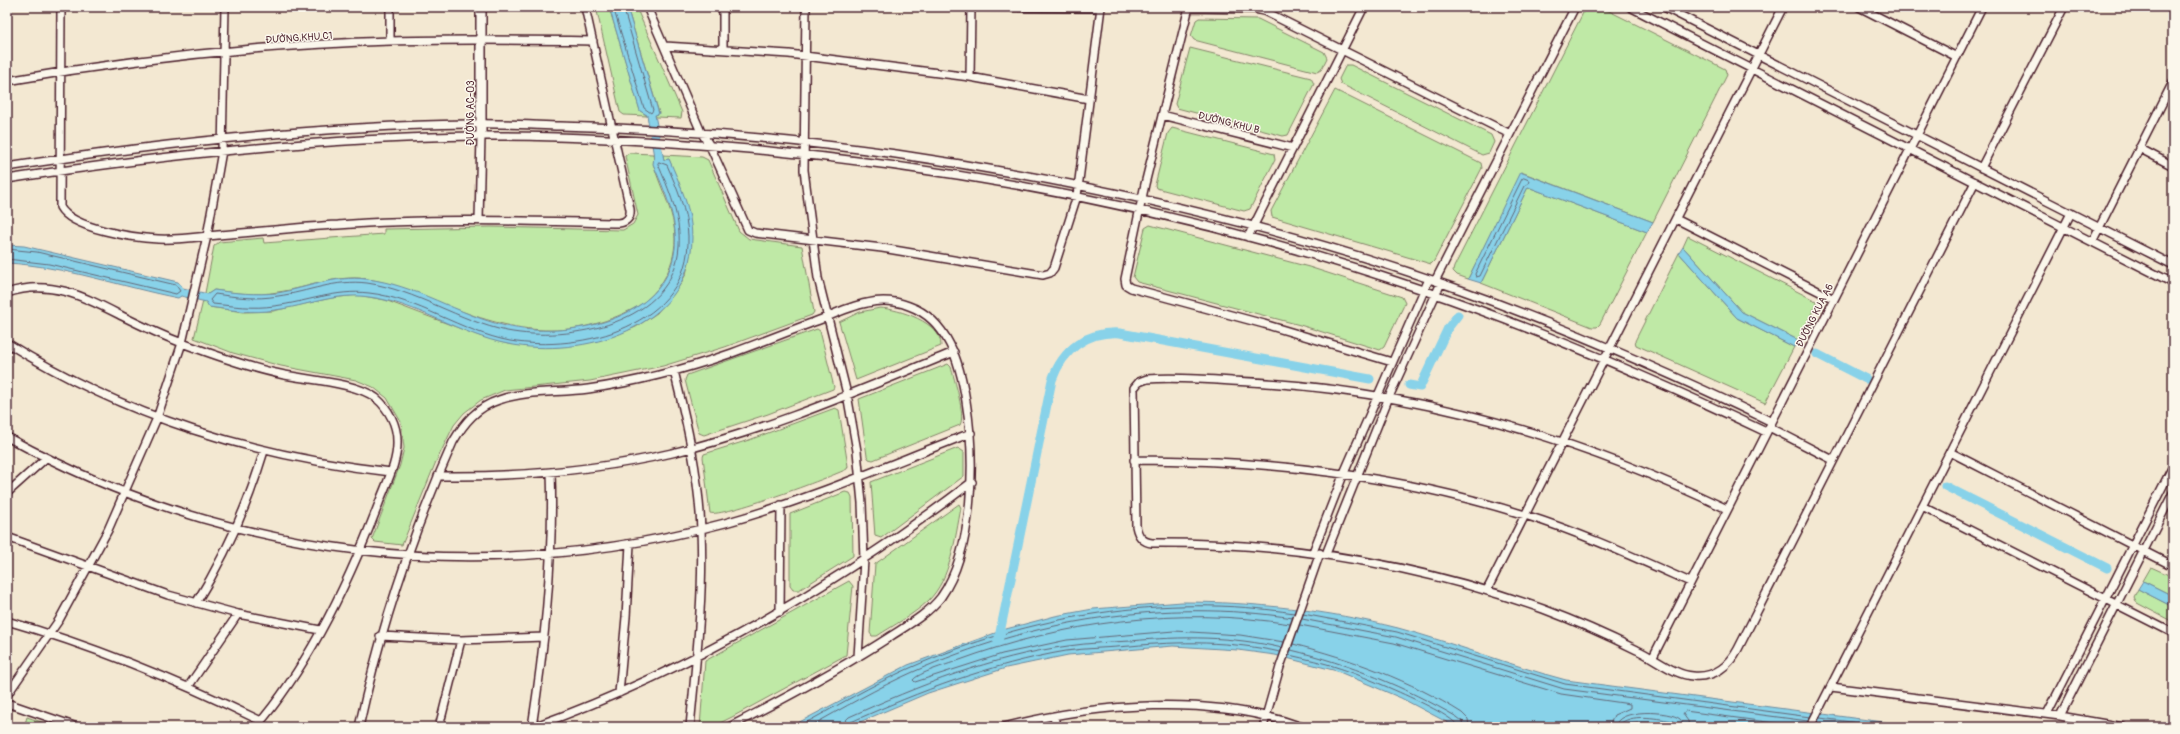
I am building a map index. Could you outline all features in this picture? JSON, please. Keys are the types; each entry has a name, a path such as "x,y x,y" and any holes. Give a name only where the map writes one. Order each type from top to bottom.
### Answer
{"street":[{"path":"61,7 60,208 64,213 76,220 114,233 145,238 175,239 338,225 479,220 625,222 629,217 630,210 613,127 585,7"},
{"path":"7,695 50,634 89,567 126,493 157,418 182,343 207,236 222,151 225,7"},
{"path":"390,7 390,41"},
{"name":"ĐƯỜNG AC-03","path":"479,220 481,136 481,7"},
{"path":"647,7 701,132 710,146 748,230 927,254 1047,274 1054,268 1077,196 1101,8 979,7"},
{"path":"723,7 723,49"},
{"path":"806,7 804,154 812,239 827,317 847,394 860,476 864,560 858,657"},
{"path":"970,77 971,7"},
{"path":"1248,237 1364,7"},
{"path":"1320,553 1344,473 1424,290 1435,281 1575,7"},
{"path":"1630,7 2173,283"},
{"path":"1664,7 1917,134 2173,266"},
{"path":"1487,590 1783,7"},
{"path":"1859,7 1957,56"},
{"name":"ĐƯỜNG KUA A6","path":"1653,657 1982,7"},
{"path":"1981,168 2064,7"},
{"path":"1392,362 1272,326 1129,287 1125,279 1162,115 1189,8 1259,9 1510,134"},
{"name":"ĐƯỜNG KHU C1","path":"7,81 60,71 224,52 390,41 593,41"},
{"path":"664,46 805,56 970,77 1089,99"},
{"path":"2092,242 2173,82"},
{"name":"ĐƯỜNG KHU B","path":"1162,115 1292,148"},
{"path":"7,167 223,138 357,128 481,124 613,127 701,132 804,142 934,160 1079,185 1143,199 1253,226 1435,281 1527,314 1610,348 1833,460"},
{"path":"7,179 222,151 357,141 481,136 664,142 804,154 952,174 1077,196 1248,237 1424,290 1513,322 1769,427"},
{"path":"2139,148 2173,166"},
{"path":"1727,509 1649,473 1563,441 1471,415 1389,397 1257,382 1142,380 1136,385 1133,393 1136,526 1138,535 1144,541 1152,543 1230,545 1320,553 1405,569 1487,590 1573,621 1653,657 1679,672 1692,676 1713,673 1730,661 1975,182"},
{"path":"1810,727 2071,213"},
{"path":"1676,219 1834,299"},
{"path":"1263,727 1280,667 1305,592 1320,553 1436,294 1435,281"},
{"path":"7,293 37,287 70,292 182,343 265,371 355,388 368,394 386,409 395,429 397,450 391,472 360,551 320,630 297,669 258,724 188,687 119,659 50,634 7,621"},
{"path":"359,727 380,636 406,556 438,476 463,425 476,412 491,402 510,397 591,388 674,371 733,353 869,302 898,302 917,309 936,323 943,331 954,352 966,396 971,433 972,482 961,547 951,579 942,596 924,614 858,657 729,727"},
{"path":"7,343 86,386 157,418 203,434 264,451 334,465 391,472"},
{"path":"438,476 503,475 551,472 618,464 692,448 750,430 954,352"},
{"path":"674,371 692,448 702,529 701,579 690,727"},
{"path":"7,437 46,458 126,493 182,514 237,529 295,541 360,551 406,556 480,558 550,554 630,544 702,529 781,505 971,433"},
{"path":"196,603 214,575 237,529 264,451"},
{"path":"1950,452 2173,566"},
{"path":"7,493 46,458"},
{"path":"1134,460 1243,463 1344,473 1449,494 1525,515 1610,547 1690,582"},
{"path":"2047,714 2173,466"},
{"path":"551,472 550,554 544,637 533,727 619,693 696,656 780,612 864,560 905,532 972,482"},
{"path":"2060,716 2173,493"},
{"path":"780,612 781,505"},
{"path":"1922,506 2173,633"},
{"path":"7,537 148,589 238,614 320,630"},
{"path":"619,693 627,610 630,544"},
{"path":"188,687 238,614"},
{"path":"380,636 461,640 544,637"},
{"path":"440,727 461,640"},
{"path":"1831,687 2047,714 2123,727"},
{"path":"7,703 77,727"},
{"path":"1004,727 1054,716 1114,709 1161,706 1209,708 1266,716 1302,727"},
{"path":"1054,716 1056,727"}],"green space":[{"path":"596,7 609,7 640,110 647,116 624,115 620,112"},
{"path":"627,7 636,7 682,112 681,118 656,117 655,115 659,113"},
{"path":"1586,7 1601,7 1725,69 1727,75 1653,222 1521,172 1468,279 1457,275 1453,271 1454,267"},
{"path":"1199,18 1258,19 1324,52 1327,58 1321,70 1317,72 1194,40 1191,36 1196,20"},
{"path":"1190,48 1311,78 1314,84 1288,135 1283,136 1177,108 1175,104"},
{"path":"1346,65 1351,65 1491,135 1494,142 1489,153 1482,155 1341,84 1339,79"},
{"path":"1335,90 1481,163 1482,168 1434,261 1431,264 1272,217 1271,211"},
{"path":"1172,128 1274,154 1275,160 1250,209 1244,211 1156,188 1155,185 1168,133"},
{"path":"629,153 653,154 654,166 673,220 675,239 674,250 668,271 657,289 649,298 631,310 605,321 580,327 557,330 510,326 462,312 395,286 368,279 356,278 345,278 262,294 246,294 214,290 208,294 205,293 214,246 219,242 263,238 264,243 384,234 384,229 491,227 623,230 633,224 638,215 625,156"},
{"path":"663,155 702,157 708,160 739,231 749,239 802,246 814,312 812,315 725,347 663,366 590,381 505,390 481,400 464,413 454,425 435,464 402,545 375,542 372,539 400,465 404,448 401,422 387,398 373,387 356,380 281,366 233,353 194,338 203,301 207,302 209,307 244,312 273,311 331,298 358,295 385,300 480,336 508,344 556,347 605,339 636,327 657,313 680,285 686,274 689,262 688,210 669,159 664,160"},
{"path":"1528,187 1647,232 1600,324 1597,327 1592,327 1481,283"},
{"path":"1150,225 1309,267 1402,297 1405,303 1384,347 1380,350 1300,325 1137,282 1133,277 1145,228"},
{"path":"1688,236 1816,301 1816,305 1798,340 1742,312 1683,247"},
{"path":"1679,253 1737,318 1794,347 1765,403 1636,345 1635,341"},
{"path":"880,308 897,311 918,318 934,330 939,338 941,346 856,380 839,322 860,312"},
{"path":"817,329 820,331 834,387 833,389 768,414 704,435 699,433 685,380 687,375"},
{"path":"948,364 951,367 961,405 962,413 960,425 873,460 869,459 867,456 859,399"},
{"path":"835,408 839,410 848,466 847,469 800,488 754,503 718,513 710,513 703,457 704,454 749,440"},
{"path":"958,448 964,452 964,476 881,538 875,536 871,482"},
{"path":"845,492 850,493 852,497 853,556 799,590 793,590 790,586 790,514"},
{"path":"959,504 961,508 951,558 936,592 928,601 910,615 877,636 872,636 870,633 875,564"},
{"path":"2151,567 2173,577 2173,596 2143,581"},
{"path":"849,581 853,586 846,655 712,727 700,727 705,661"},
{"path":"2138,589 2173,607 2173,622 2137,603 2134,597"},
{"path":"27,717 56,727 24,727"}],"water":[{"path":"609,7 627,7 659,114 655,115 664,160 669,159 685,197 690,217 692,238 687,269 673,295 653,315 627,331 598,341 568,347 537,347 508,344 473,334 421,312 387,300 369,297 345,296 275,310 258,312 242,311 209,307 206,302 181,296 178,298 71,272 7,263 7,245 24,246 178,282 183,288 208,294 214,290 261,294 277,293 332,280 354,278 384,282 402,287 488,321 530,330 556,330 583,327 610,320 634,309 654,293 668,273 675,248 675,237 669,205 653,164 654,157 647,115 640,111"},
{"path":"1520,172 1653,222 1647,232 1528,187 1481,283 1468,279"},
{"path":"1683,247 1742,312 1798,340 1794,347 1737,318 1679,253"},
{"path":"2143,581 2173,596 2173,607 2138,589"},
{"path":"1182,602 1263,605 1344,616 1398,628 1440,640 1524,668 1566,680 1921,727 1684,727 1639,722 1621,727 1456,727 1401,698 1337,671 1275,655 1238,650 1173,646 1068,655 1006,668 928,693 848,727 790,727 908,665 1006,629 1055,616 1093,609"}],"waterway":[{"path":"1409,385 1420,387 1448,328 1458,315"},
{"path":"998,642 1052,380 1063,359 1078,344 1097,335 1120,333 1370,379"},
{"path":"1817,354 1866,379"},
{"path":"1945,486 2107,568"}]}
